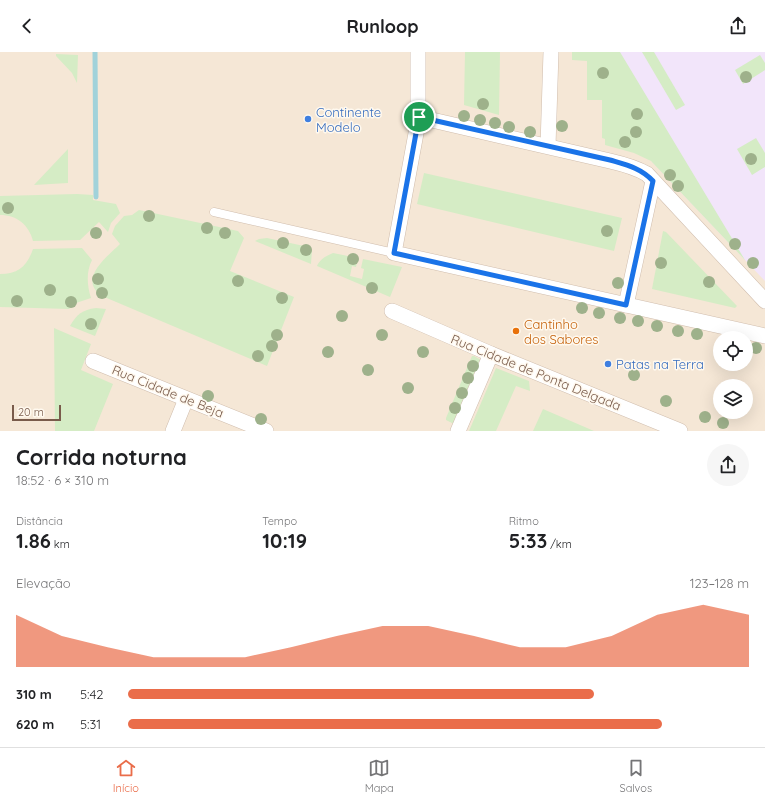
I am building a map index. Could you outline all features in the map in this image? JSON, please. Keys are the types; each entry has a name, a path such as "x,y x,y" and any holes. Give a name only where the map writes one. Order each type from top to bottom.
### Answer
{"street":[{"path":"418,52 419,117 394,253 765,336"},
{"path":"548,146 551,52"},
{"path":"419,117 632,166 647,174 765,301"},
{"path":"626,305 653,181"},
{"name":"Rua Cidade de Ponta Delgada","path":"392,311 491,354 680,431"},
{"path":"458,431 491,354"},
{"name":"Rua Cidade de Beja","path":"93,360 266,431"},
{"path":"173,431 186,399"}],"lane":[{"path":"214,212 394,253"}],"shaded area":[{"path":"0,52 765,52 765,431 0,431"},
{"path":"591,52 765,52 765,281 637,146 614,107"}],"green space":[{"path":"465,52 500,52 499,115 464,105"},
{"path":"572,52 620,52 745,260 651,161 634,153 605,145 605,139 602,138 602,100 587,100 587,61 572,60"},
{"path":"642,52 654,52 685,105 676,110"},
{"path":"56,54 78,55 77,83 72,73 56,56"},
{"path":"760,55 765,63 765,70 743,84 735,70"},
{"path":"756,138 765,153 765,167 752,175 737,149"},
{"path":"68,149 68,183 34,185"},
{"path":"424,173 622,218 614,251 417,204"},
{"path":"93,195 93,200 116,204 120,213 111,223 108,232 99,222 80,240 33,241 29,230 21,222 6,215 0,215 0,196"},
{"path":"139,210 238,231 244,238 230,271 294,297 267,366 102,296 95,289 92,283 93,276 97,268 120,244 112,234 115,226 124,216 132,215"},
{"path":"663,231 666,232 737,306 735,308 652,289"},
{"path":"267,238 304,246 312,250 311,264 255,241"},
{"path":"82,248 92,260 88,279 91,298 76,303 69,309 0,307 0,274 7,274 21,268 28,260 33,249"},
{"path":"333,253 358,258 356,267 352,266 350,276 362,279 364,269 361,268 363,259 402,267 390,297 317,266 320,261"},
{"path":"96,308 106,309 95,336 70,326 80,313"},
{"path":"54,328 91,344 81,370 113,384 94,431 55,431"},
{"path":"472,356 481,360 454,423 452,423 446,420 446,418"},
{"path":"496,368 529,381 530,391 516,386 496,431 469,431"},
{"path":"543,409 594,431 533,431"}],"waterway":[{"path":"95,52 96,197"}],"place":[{"name":"Continente Modelo","path":"308,119"},
{"name":"Cantinho dos Sabores","path":"516,331"},
{"name":"Patas na Terra","path":"608,364"}],"route":[{"path":"419,117 610,160 632,166 647,174 653,181 626,305 394,253 419,117"}]}
